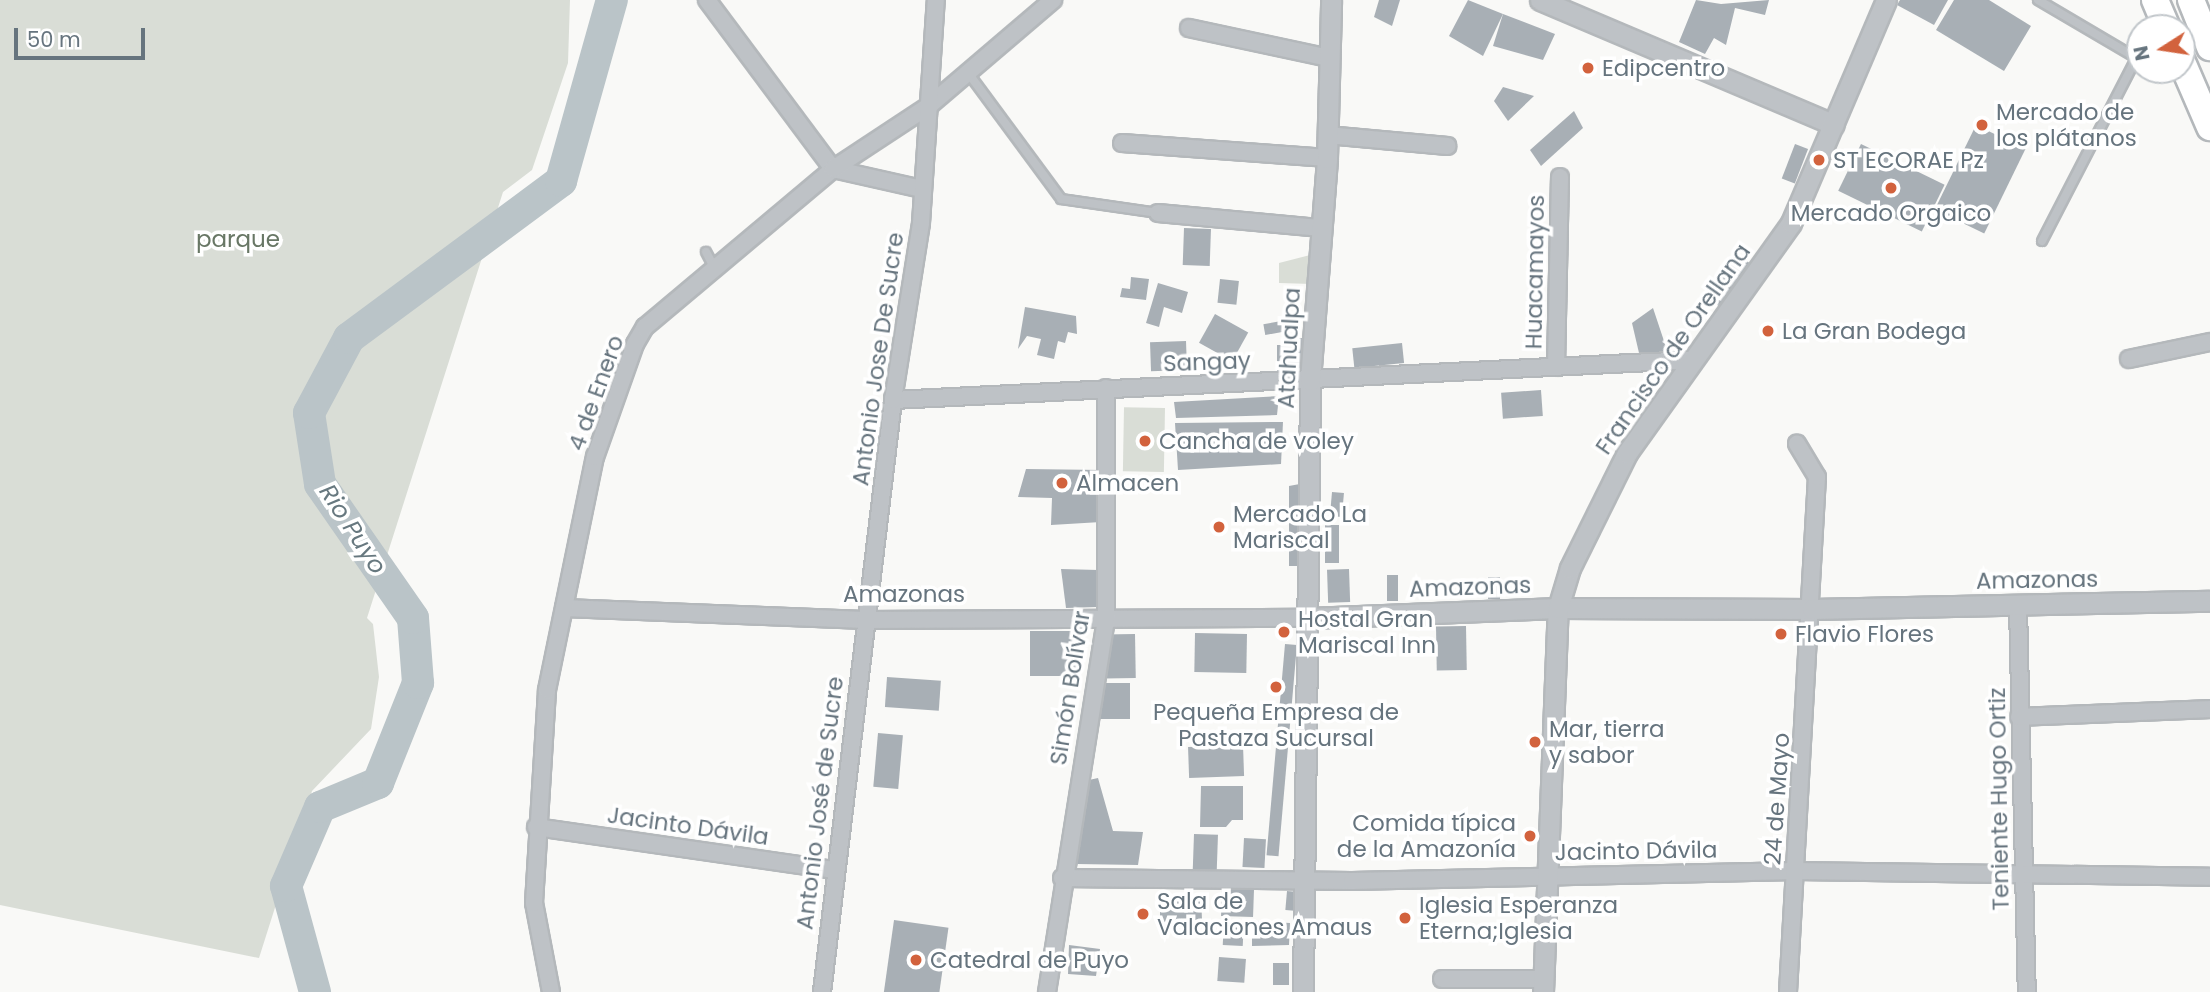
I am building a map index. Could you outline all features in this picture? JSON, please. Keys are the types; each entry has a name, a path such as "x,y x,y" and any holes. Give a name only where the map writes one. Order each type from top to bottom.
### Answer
{"highway":[{"path":"2191,0 2210,47"},
{"path":"2190,84 2210,127"}],"street":[{"path":"706,0 833,169 922,189"},
{"name":"Antonio Jose De Sucre","path":"865,620 893,400 921,223 936,0"},
{"name":"4 de Enero","path":"551,992 534,903 536,827 547,690 595,457 635,344 645,327 833,169 930,106 1053,0"},
{"name":"Atahualpa","path":"1303,992 1308,881 1310,380 1327,158 1331,0"},
{"name":"Francisco de Orellana","path":"1543,986 1544,875 1558,608 1586,532 1627,453 1791,223 1886,0"},
{"path":"1549,1 1834,125"},
{"path":"1189,27 1329,58"},
{"path":"1327,135 1447,146"},
{"path":"1122,143 1327,158"},
{"name":"Huacamayos","path":"1556,367 1560,177"},
{"path":"1158,214 1321,228"},
{"path":"2129,359 2210,342"},
{"name":"Sangay","path":"893,400 1692,360"},
{"name":"Simón Bolívar","path":"1047,992 1062,878 1106,620 1106,388"},
{"name":"24 de Mayo","path":"1788,992 1812,609 1817,477 1797,444"},
{"name":"Amazonas","path":"564,608 865,620 1106,620 1308,618 1558,608 1812,609 2210,601"},
{"name":"Teniente Hugo Ortiz","path":"2018,605 2026,992"},
{"name":"Antonio José de Sucre","path":"822,992 865,620"},
{"path":"2019,716 2210,709"},
{"name":"Jacinto Dávila","path":"536,827 834,870"},
{"name":"Jacinto Dávila","path":"1062,878 1308,881 1796,871 2210,877"},
{"path":"1442,979 1543,986"}],"lane":[{"path":"2038,0 2126,52"},
{"path":"969,74 1061,199 1158,214"},
{"path":"2042,241 2126,82"},
{"path":"706,252 715,269"}],"green space":[{"name":"parque","path":"0,0 570,0 568,63 532,170 503,192 367,618 373,624 379,677 371,729 312,791 259,958 0,905"},
{"path":"1314,254 1312,284 1279,283 1279,263"},
{"name":"Cancha de voley","path":"1124,407 1165,408 1164,472 1123,471"}],"building":[{"path":"1379,0 1400,0 1392,26 1374,17"},
{"path":"1468,0 1503,14 1483,56 1449,36"},
{"path":"1696,0 1721,4 1769,0 1765,15 1735,8 1726,45 1714,38 1705,54 1679,42"},
{"path":"1900,0 1948,0 1934,25 1897,5"},
{"path":"1954,0 1989,0 2031,26 2004,71 1936,30"},
{"path":"1503,14 1555,34 1543,60 1493,46"},
{"path":"1503,87 1534,96 1508,121 1494,101"},
{"path":"1574,111 1583,128 1541,166 1530,150"},
{"path":"1976,125 2025,149 1984,234 1935,209"},
{"path":"1795,144 1808,149 1795,184 1782,179"},
{"name":"Mercado Orgaico","path":"1861,144 1945,185 1922,232 1838,191"},
{"path":"1184,228 1211,229 1210,266 1183,265"},
{"path":"1738,254 1756,268 1723,310 1705,296"},
{"path":"1131,277 1149,279 1146,300 1120,297 1122,288 1130,289"},
{"path":"1220,279 1239,281 1236,305 1217,303"},
{"path":"1158,283 1188,292 1182,313 1164,307 1159,327 1146,323"},
{"path":"1025,307 1076,316 1077,334 1068,332 1065,343 1058,341 1054,359 1037,355 1041,339 1027,336 1018,349"},
{"path":"1653,308 1668,353 1639,353 1632,323"},
{"path":"1215,314 1248,332 1232,361 1199,343"},
{"path":"1287,320 1289,331 1265,335 1263,324"},
{"path":"1291,338 1305,338 1305,371 1277,371 1277,345 1290,345"},
{"path":"1186,341 1187,370 1151,371 1150,342"},
{"path":"1402,343 1404,363 1354,368 1352,348"},
{"path":"1541,390 1543,416 1503,419 1501,393"},
{"path":"1279,396 1277,415 1176,418 1174,402"},
{"path":"1283,422 1281,464 1178,470 1175,423"},
{"name":"Almacen","path":"1026,469 1102,470 1101,522 1051,525 1052,498 1018,497"},
{"path":"1305,483 1303,566 1289,566 1289,486"},
{"path":"1332,492 1344,493 1342,517 1330,516"},
{"path":"1325,525 1339,525 1339,563 1325,563"},
{"path":"1061,569 1098,570 1097,607 1066,608"},
{"path":"1349,569 1350,602 1328,603 1327,570"},
{"path":"1387,575 1398,575 1398,601 1387,601"},
{"path":"1488,577 1500,577 1500,599 1488,599"},
{"path":"1466,626 1467,670 1437,671 1436,627"},
{"path":"1030,631 1079,631 1085,642 1077,676 1030,676"},
{"path":"1195,633 1247,634 1246,673 1194,672"},
{"path":"1135,634 1136,678 1105,679 1104,635"},
{"path":"1285,644 1297,645 1278,856 1267,855"},
{"path":"887,677 941,681 939,711 885,707"},
{"path":"1100,683 1130,683 1130,719 1100,719"},
{"path":"878,733 903,735 898,789 873,787"},
{"path":"1243,745 1244,776 1189,778 1188,747"},
{"path":"1098,778 1113,831 1143,832 1138,865 1077,864 1089,780"},
{"path":"1201,786 1243,786 1243,820 1232,820 1226,827 1200,827"},
{"path":"1194,834 1218,835 1217,872 1193,871"},
{"path":"1244,838 1266,839 1264,868 1242,867"},
{"path":"1222,889 1254,890 1253,917 1221,916"},
{"path":"1287,891 1299,892 1297,911 1285,910"},
{"path":"1160,894 1201,895 1202,920 1160,923"},
{"name":"Catedral de Puyo","path":"894,920 948,928 939,992 884,992"},
{"path":"1224,921 1244,922 1243,946 1223,945"},
{"path":"1252,921 1290,923 1289,945 1252,946"},
{"path":"1069,945 1100,949 1096,976 1068,974"},
{"path":"1219,957 1246,959 1244,983 1217,981"},
{"path":"1273,963 1289,963 1289,985 1273,985"}],"waterway":[{"name":"Rio Puyo","path":"315,992 286,886 320,807 378,783 418,683 413,618 320,484 309,413 349,338 561,181 612,0"}],"place":[{"name":"Edipcentro","path":"1588,68"},
{"name":"Mercado de los plátanos","path":"1982,125"},
{"name":"ST ECORAE Pz","path":"1819,160"},
{"name":"Mercado Orgaico","path":"1891,188"},
{"name":"La Gran Bodega","path":"1768,331"},
{"name":"Cancha de voley","path":"1145,441"},
{"name":"Almacen","path":"1062,483"},
{"name":"Mercado La Mariscal","path":"1219,527"},
{"name":"Hostal Gran Mariscal Inn","path":"1284,632"},
{"name":"Flavio Flores","path":"1781,634"},
{"name":"Pequeña Empresa de Pastaza Sucursal","path":"1276,687"},
{"name":"Mar, tierra y sabor","path":"1535,742"},
{"name":"Comida típica de la Amazonía","path":"1530,836"},
{"name":"Sala de Valaciones Amaus","path":"1143,914"},
{"name":"Iglesia Esperanza Eterna;Iglesia","path":"1405,918"},
{"name":"Catedral de Puyo","path":"916,960"}]}
